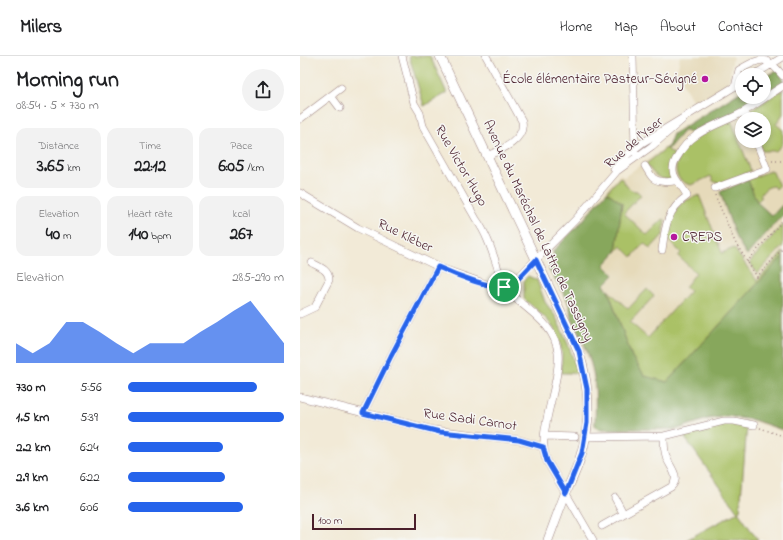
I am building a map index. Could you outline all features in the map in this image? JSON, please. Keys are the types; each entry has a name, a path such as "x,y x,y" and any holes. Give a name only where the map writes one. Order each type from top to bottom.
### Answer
{"main road":[{"name":"Avenue du Maréchal de Lattre de Tassigny","path":"440,56 581,357 588,397 585,437 582,453 548,540"}],"street":[{"name":"Rue Victor Hugo","path":"402,56 414,103 420,113 423,126 476,219 484,229 504,287"},
{"path":"486,56 523,125 521,131 510,145 487,156"},
{"path":"633,56 634,149 637,157"},
{"path":"766,68 783,57"},
{"path":"742,68 755,60 766,58 774,63 783,76"},
{"path":"744,112 783,86"},
{"name":"Rue de l'Yser","path":"603,188 614,169 634,149 735,87"},
{"path":"300,118 341,88"},
{"path":"331,96 340,108"},
{"path":"662,250 667,220 672,210 687,196 684,189 676,180 673,171 675,162 682,148 694,136 735,116"},
{"name":"Rue de l'Yser","path":"504,287 512,284 576,219 617,171 652,146 683,119"},
{"path":"714,188 767,169 759,148"},
{"path":"645,166 653,178 664,182 672,182 676,180"},
{"name":"Rue Kléber","path":"300,193 352,225 438,267 488,285 504,287"},
{"path":"300,314 315,307 329,280 329,276 326,271 312,263"},
{"path":"363,413 438,267"},
{"path":"504,287 542,320 550,330 555,341 558,360 543,447 547,461 592,540"},
{"name":"Rue Sadi Carnot","path":"300,397 440,432 519,440 543,447"},
{"path":"585,437 664,436 681,433 718,422 734,421 754,425"},
{"path":"544,436 575,437"},
{"path":"602,526 671,487 675,482 676,476 666,455 664,436"},
{"path":"615,498 623,513"}],"path":[{"path":"764,162 783,161"},
{"path":"714,188 714,192 734,242 757,278 783,248"},
{"path":"746,262 783,220"},
{"path":"754,425 783,436"}],"shaded area":[{"name":"École élémentaire Pasteur-Sévigné","path":"680,56 733,56 728,85 695,105 677,74"},
{"name":"CREPS","path":"783,65 783,432 748,420 730,418 709,420 677,431 601,431 595,429 593,426 594,395 592,376 588,360 569,317 569,310 565,298 548,270 553,255 552,252 620,174 624,177 668,145 672,133 735,94 735,104 771,104 771,72"}],"green space":[{"path":"409,56 430,56 447,93 424,106"},
{"path":"777,70 783,78 783,84 771,92 771,74"},
{"path":"783,89 783,114 776,124 783,130 783,144 776,151 762,151 761,148 771,148 771,112 750,112 760,104 771,104 771,97"},
{"path":"735,95 735,104 751,104 742,110 703,126 691,134 685,129 668,149 666,148 669,145 673,134"},
{"path":"731,120 735,130 735,148 742,148 751,171 720,184 713,181 711,176 691,185 681,180 676,169 678,160 692,141"},
{"path":"666,148 675,155 672,179 660,178 646,164"},
{"path":"772,170 779,186 776,189 773,186 765,189 760,196 762,197 757,202 748,180"},
{"path":"620,177 631,190 637,191 641,195 624,213 647,235 663,219 665,220 663,235 650,249 644,243 632,257 621,246 616,252 622,203 607,192"},
{"path":"748,180 757,202 772,216 782,205 783,216 747,255 736,238 720,192"},
{"path":"607,192 622,203 616,252 604,265 614,275 604,285 608,290 632,357 645,376 667,382 783,256 783,430 754,420 727,416 707,419 677,429 599,429 595,425 595,384 590,360 584,343 571,317 569,304 560,286 549,270 554,255 554,250 579,225"},
{"path":"699,195 722,253 734,248 757,281 783,252 783,256 667,382 645,377 632,357 608,290 628,309 647,289 654,296 630,322 648,338 690,291 685,287 696,273 678,256 681,253 668,237 671,215 683,202"},
{"path":"783,224 783,246 757,274 750,262"},
{"path":"528,276 537,280 545,302 556,317 568,344 578,373 561,373 562,351 556,332 547,320 524,299 524,280"},
{"path":"727,423 747,426 740,510 738,512 683,435 713,425"},
{"path":"738,512 758,540 686,540"}],"place":[{"name":"École élémentaire Pasteur-Sévigné","path":"705,79"},
{"name":"CREPS","path":"674,237"}],"route":[{"path":"536,260 581,357 588,397 587,423 582,453 566,493 547,461 543,447 519,440 440,432 363,413 438,267 488,285 504,287 512,284 536,260"}]}
